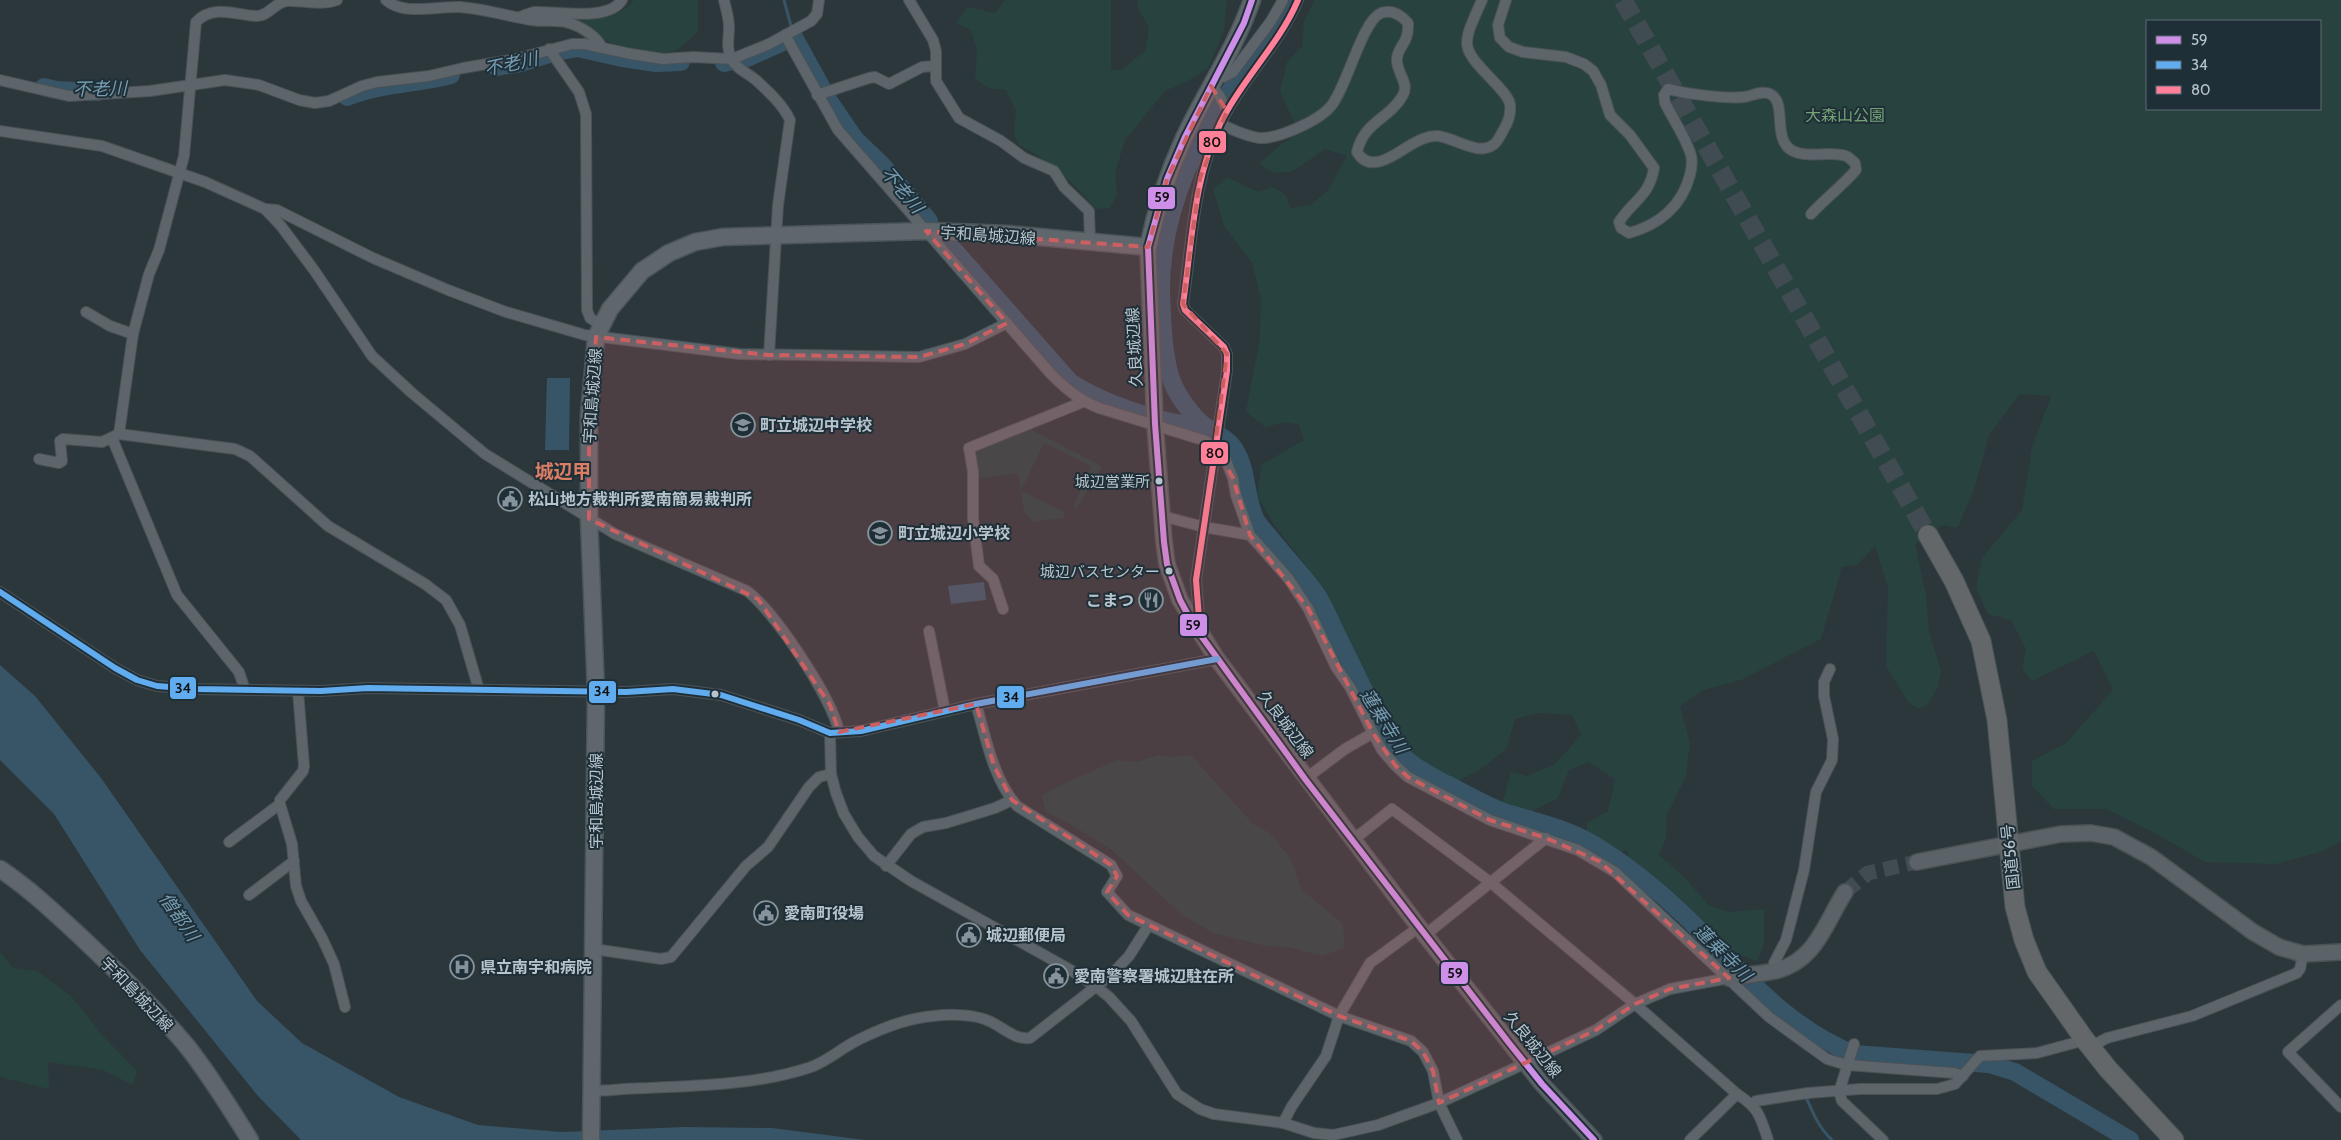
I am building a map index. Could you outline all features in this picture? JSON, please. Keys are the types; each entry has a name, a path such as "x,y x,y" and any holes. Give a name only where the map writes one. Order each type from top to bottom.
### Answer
{"highway":[{"name":"国道56号","path":"1928,535 1954,581 1981,641 1997,720 2015,907 2027,948 2037,972 2088,1044 2108,1070 2174,1140"}],"main road":[{"path":"1148,247 1166,179 1185,137 1244,23 1252,0"},
{"name":"宇和島城辺線","path":"591,1140 596,692 589,519 589,415 599,331 610,309 636,276 670,253 695,242 723,237 926,231 1008,234 1148,247"},
{"name":"久良城辺線","path":"1148,247 1155,424 1162,516 1167,564 1180,600 1194,626 1217,660 1422,931 1526,1063 1594,1140"},
{"path":"1917,862 2061,834 2090,833 2114,837 2151,857 2253,932 2279,947 2303,954 2341,952"},
{"name":"宇和島城辺線","path":"0,869 20,882 65,922 155,1011 186,1046 221,1094 250,1140"},
{"path":"1729,978 1775,971 1792,965 1808,954 1820,939 1845,892"}],"street":[{"path":"245,690 239,672 177,595 116,436 133,334 150,274 159,250 184,156 185,126 192,83 196,22 202,16 216,12 240,12 257,17 268,13 276,4 286,1 337,0"},
{"path":"386,0 391,5 408,8 458,7 489,10 531,20 568,22 600,42 602,48"},
{"path":"519,17 534,12 601,12 620,3 622,0"},
{"path":"724,0 729,29 727,46 732,59 736,66 756,80 775,99 785,110 790,120 776,234 769,355"},
{"path":"0,80 69,96 150,91 192,83 225,80 259,86 299,100 315,103 329,101 362,86 376,82 429,76 516,59 572,44 585,44 663,59 693,57 732,59 812,21 817,14 818,0"},
{"path":"909,0 933,40 936,51 934,66 936,81 959,118 1000,141 1024,158 1054,172 1064,187 1089,211 1090,243"},
{"path":"1227,111 1214,81 1224,78 1233,72 1271,21 1283,0"},
{"path":"1194,626 1199,618 1196,580 1227,371 1227,354 1224,347 1185,310 1182,304 1191,231 1200,178 1220,124 1280,34 1298,0"},
{"path":"1220,124 1244,135 1261,138 1277,135 1314,120 1331,107 1342,90 1363,38 1375,18 1381,13 1391,12 1401,16 1408,23 1409,36 1396,57 1397,67 1404,84 1404,94 1389,112 1372,124 1360,142 1358,152 1361,157 1369,162 1382,162 1418,140 1438,136 1484,149 1494,144 1508,121 1511,110 1509,98 1471,57 1466,43 1469,30 1482,0"},
{"path":"1506,0 1498,25 1500,38 1509,47 1523,52 1566,57 1584,64 1593,71 1601,85 1610,115 1630,136 1654,168 1652,182 1645,194 1626,211 1619,222 1621,228 1629,233 1643,229 1674,209 1686,190 1692,165 1691,152 1665,104 1664,95 1668,89 1740,98 1754,96 1763,92 1771,94 1777,100 1784,144 1792,150 1803,154 1846,156 1855,163 1856,170 1833,190 1811,214"},
{"path":"785,35 838,130 1051,374 1068,391 1084,402 1203,440 1215,446 1225,458 1233,478 1236,495 1250,535 1288,578 1308,608 1336,667 1350,687 1382,750 1408,776 1490,820 1578,850 1615,872 1788,1033 1827,1059 1847,1065 1966,1073"},
{"path":"550,50 579,92 586,114 587,310 599,331"},
{"path":"817,94 869,78 875,78 889,84 922,67 934,66"},
{"path":"0,131 102,146 180,173 265,209 277,210 373,258 448,290 506,312 585,335 599,331 740,354 918,357 965,344 1007,323"},
{"path":"265,209 281,226 314,270 372,356 388,372 485,454 615,534 747,591 758,599 798,653 830,705 834,732 831,774 844,814 858,837 874,856 911,882 1070,969 1098,988 1131,1021 1177,1094 1188,1103 1214,1114 1283,1123 1334,1137 1378,1125 1439,1103 1596,1030 1636,1004 1670,989 1729,978"},
{"path":"86,312 110,326 133,334"},
{"path":"1003,609 993,579 979,566 973,518 973,471 969,448 1084,402"},
{"path":"39,459 59,463 62,461 60,442 63,439 102,442 116,436 235,449 250,456 328,526 425,584 446,600 460,625 479,690"},
{"path":"1162,516 1204,527 1250,535"},
{"path":"0,592 115,668 137,680 157,686 298,691 368,688 596,692 673,689 721,695 834,732 861,730 976,704 1217,660"},
{"path":"929,631 945,711"},
{"path":"1775,971 1774,963 1786,940 1804,870 1816,792 1832,760 1833,739 1824,696 1824,682 1830,670"},
{"path":"298,691 304,766 303,771 280,800 280,804 292,844 296,886 301,901 334,964 345,1007"},
{"path":"976,704 994,766 1012,800 1017,806 1112,865 1118,876 1107,892 1128,915 1340,1016 1411,1041 1423,1052 1432,1071 1439,1103 1457,1140"},
{"path":"1306,779 1345,749 1372,733"},
{"path":"594,949 661,959 671,957 746,866 768,847 809,787 819,777 831,774"},
{"path":"886,866 911,834 923,827 946,823 995,808 1012,800"},
{"path":"229,842 280,804"},
{"path":"1353,840 1392,808 1490,882 1636,1004 1737,1094 1753,1104 1760,1115 1768,1140"},
{"path":"1283,1123 1292,1106 1326,1056 1340,1016 1370,963 1422,931 1490,882 1546,838"},
{"path":"249,895 294,861"},
{"path":"591,1095 698,1086 782,1075 810,1068 858,1040 916,1018 954,1015 988,1020 1013,1036 1022,1039 1030,1038 1098,988 1129,956 1148,926"},
{"path":"1753,1104 1756,1101 1808,1093 1860,1089 1938,1088 1955,1084 1980,1056 2037,1053 2088,1044 2192,1016 2297,973 2300,969 2303,954"},
{"path":"2341,1005 2288,1052 2341,1107"},
{"path":"1854,1044 1839,1092 1842,1101 1883,1140"},
{"path":"1690,1140 1737,1094"}],"highlighted area":[{"path":"1211,86 1227,111 1200,178 1183,304 1227,354 1215,446 1233,478 1250,535 1308,608 1373,733 1395,765 1408,777 1490,820 1546,838 1599,861 1729,978 1670,989 1635,1004 1596,1030 1439,1103 1433,1071 1423,1052 1411,1041 1339,1016 1128,915 1107,892 1117,876 1111,865 1012,800 994,766 976,704 839,732 830,705 758,599 589,519 589,415 596,337 769,355 919,357 965,344 1007,323 926,231 1148,247 1167,179"}],"green space":[{"path":"634,0 698,0 698,31 685,44 674,51 643,54 630,51 606,40 573,18 614,14"},
{"path":"1005,0 1111,0 1111,70 1121,70 1145,51 1149,28 1139,10 1137,0 1227,0 1224,31 1208,68 1186,82 1165,91 1125,140 1115,173 1117,194 1110,208 1096,209 1060,173 1018,144 1014,133 1016,111 1006,90 988,88 975,79 977,50 971,30 956,23 967,7 995,13"},
{"name":"大森山公園","path":"1315,0 2341,0 2341,841 2323,851 2276,864 2205,862 2151,831 2106,809 2054,809 2032,786 2032,761 2066,743 2113,690 2094,651 2032,681 2022,668 2026,649 2011,620 1988,614 1976,588 1982,558 2022,510 2032,447 2051,396 2020,394 1989,435 1974,490 1957,528 1943,525 1915,544 1926,594 1929,631 1941,672 1938,687 1928,704 1919,709 1908,702 1886,666 1888,588 1875,546 1857,565 1842,567 1821,639 1741,680 1703,690 1680,706 1690,743 1686,776 1667,815 1666,839 1659,855 1682,875 1709,905 1728,912 1764,909 1764,944 1757,961 1725,949 1696,927 1630,867 1627,850 1616,853 1587,837 1587,823 1608,811 1615,779 1589,762 1569,770 1558,798 1528,813 1502,804 1511,772 1527,776 1555,764 1581,735 1572,715 1538,713 1515,719 1507,748 1483,768 1456,782 1404,751 1376,710 1355,671 1326,595 1308,568 1275,526 1257,496 1261,465 1304,440 1299,425 1285,422 1265,427 1246,412 1260,338 1261,300 1252,262 1224,226 1213,189 1227,177 1258,192 1272,187 1285,194 1291,208 1311,205 1328,190 1347,156 1325,149 1292,172 1273,173 1259,163 1283,143 1299,133 1280,91 1287,62 1302,46 1304,21"},
{"path":"1028,428 1102,466 1076,510 1074,504 1091,466 1044,443 1021,491 1065,512 1063,518 1033,522 1024,511 1018,473 973,479 972,449"},
{"path":"1159,755 1169,757 1191,755 1253,824 1270,833 1291,859 1301,889 1343,924 1345,948 1322,956 1289,947 1266,946 1213,933 1182,915 1113,851 1072,825 1046,812 1042,796 1056,787 1117,760 1136,762"},
{"path":"0,952 13,968 37,971 71,996 102,1035 137,1071 133,1085 103,1070 48,1062 49,1089 0,1077"}],"water":[{"path":"547,378 570,378 569,450 545,450"},
{"path":"984,582 986,600 951,604 948,586"},
{"name":"僧都川","path":"0,665 35,696 101,778 257,1001 302,1043 399,1097 478,1125 561,1132 685,1127 772,1128 865,1140 301,1140 258,1096 140,950 54,814 0,760"}],"waterway":[{"path":"784,0 794,37"},
{"name":"蓮乗寺川","path":"1290,0 1272,32 1220,106 1206,130 1182,182 1166,237 1162,265 1161,293 1165,352 1173,384 1186,406 1202,424 1224,439 1235,450 1242,467 1249,501 1255,518 1307,581 1320,600 1377,716 1396,748 1419,769 1482,802 1504,812 1574,834 1608,853 1675,907 1763,994 1805,1028 1829,1042 1854,1054 1989,1064 2015,1072 2130,1140"},
{"name":"不老川","path":"724,63 747,58 794,37 829,101 855,139 883,166 929,221"},
{"name":"不老川","path":"496,67 521,63 559,51 578,48 622,58 656,63 681,62"},
{"name":"不老川","path":"347,97 372,89 451,75"},
{"name":"不老川","path":"44,87 56,90 98,92"},
{"name":"不老川","path":"946,241 1070,382 1116,405 1153,418 1188,425 1203,425"},
{"path":"1806,1097 1820,1125 1832,1140"}],"tunnel":[{"path":"1623,0 1928,535"},
{"path":"1845,892 1868,873 1917,862"}],"transit line":[{"name":"59","path":"1252,0 1244,23 1185,137 1167,179 1148,247 1155,424 1167,564 1180,600 1194,626 1305,779 1509,1043 1542,1084 1594,1140"},
{"name":"80","path":"1199,618 1196,580 1227,371 1227,354 1224,347 1185,310 1183,304 1195,212 1205,166 1221,122 1239,91 1281,32 1298,0"},
{"name":"34","path":"0,592 115,668 137,680 157,686 196,689 321,691 368,688 626,692 673,689 721,695 799,720 830,733 861,731 976,704 1217,659"}],"place":[{"name":"町立城辺中学校","path":"743,425"},
{"name":"城辺営業所","path":"1159,481"},
{"name":"松山地方裁判所愛南簡易裁判所","path":"510,499"},
{"name":"町立城辺小学校","path":"880,533"},
{"name":"城辺バスセンター","path":"1169,571"},
{"name":"こまつ","path":"1151,600"},
{"name":"愛南町役場","path":"766,913"},
{"name":"城辺郵便局","path":"969,935"},
{"name":"県立南宇和病院","path":"462,967"},
{"name":"愛南警察署城辺駐在所","path":"1056,976"}],"district":[{"name":"城辺甲","path":"563,471"}]}
